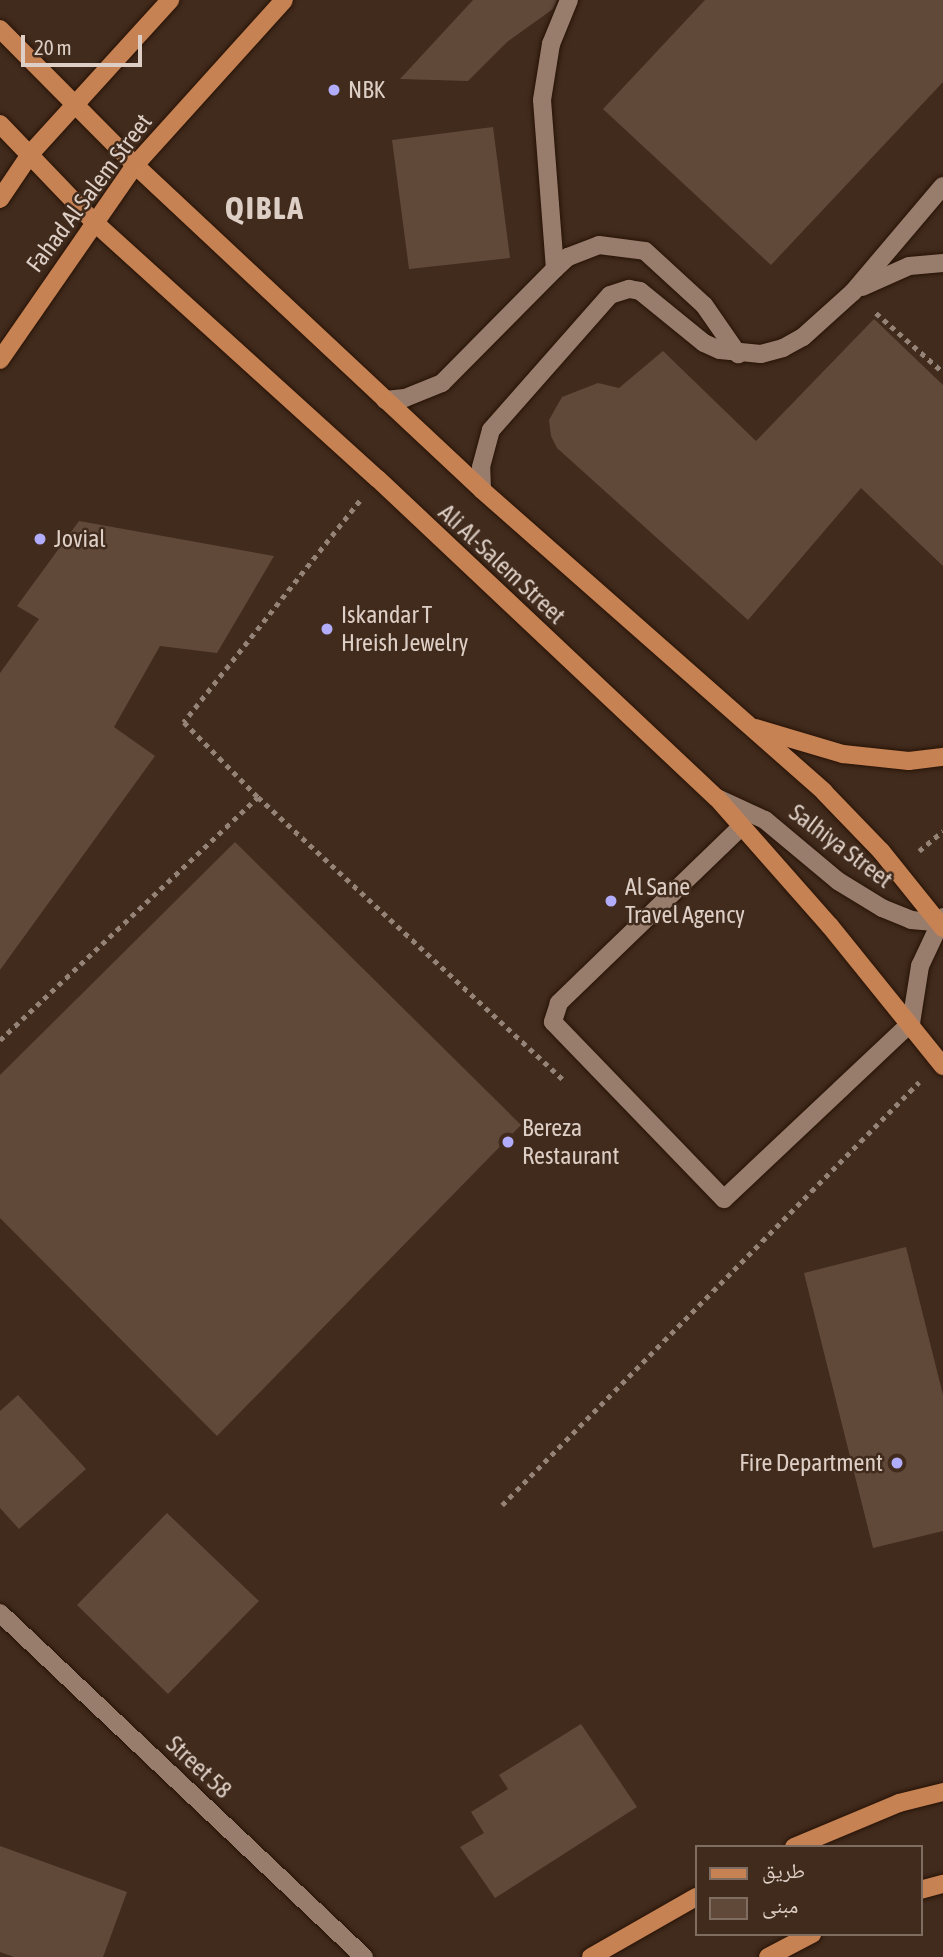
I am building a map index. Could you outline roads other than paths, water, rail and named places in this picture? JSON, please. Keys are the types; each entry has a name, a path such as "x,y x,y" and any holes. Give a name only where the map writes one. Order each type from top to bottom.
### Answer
{"main road":[{"path":"0,199 32,153 170,0"},
{"name":"Fahad Al Salem Street","path":"0,360 93,221 135,165 284,0"},
{"name":"Ali Al-Salem Street","path":"0,29 135,165 385,400 749,726 881,851 942,923"},
{"name":"Ali Al-Salem Street","path":"0,124 32,153 93,221 378,479 717,798 911,1023 941,1064"},
{"path":"749,726 843,754 909,761 943,757"},
{"path":"799,1845 899,1803 943,1792"},
{"path":"591,1957 694,1897"},
{"path":"768,1957 808,1936"}],"street":[{"path":"555,268 542,100 551,44 569,0"},
{"path":"482,489 485,446 495,422 610,295 629,289 640,291 705,343 738,354 761,354 803,337 853,292 943,186"},
{"path":"385,400 424,392 457,372 555,268 568,257 599,245 645,251 704,304 738,354"},
{"path":"853,292 885,275 940,259"},
{"name":"Salhiya Street","path":"717,798 765,820 838,881 882,908 911,920 942,923"},
{"path":"741,825 554,1013 558,1032 724,1199 911,1023 920,966 942,923"},
{"name":"Street 58","path":"0,1613 364,1957"}],"place":[{"name":"NBK","path":"334,90"},
{"name":"Jovial","path":"40,539"},
{"name":"Iskandar T Hreish Jewelry","path":"327,629"},
{"name":"Al Sane Travel Agency","path":"611,901"},
{"name":"Bereza Restaurant","path":"508,1142"},
{"name":"Fire Department","path":"897,1463"}],"district":[{"name":"QIBLA","path":"265,208"}]}
